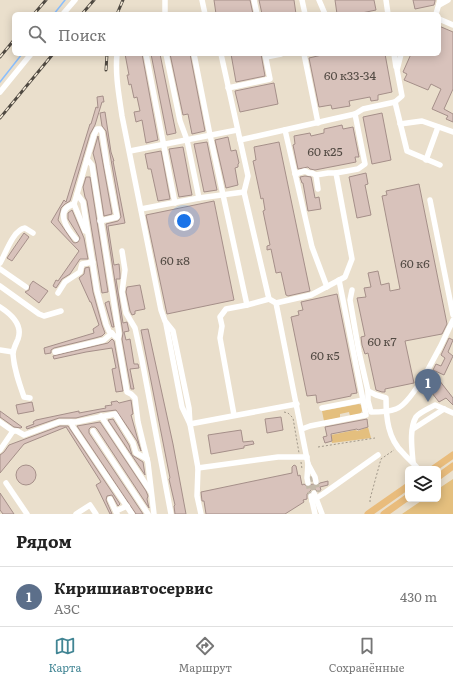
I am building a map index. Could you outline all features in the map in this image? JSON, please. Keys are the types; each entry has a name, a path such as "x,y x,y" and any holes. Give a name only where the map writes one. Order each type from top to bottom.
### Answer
{"main road":[{"path":"437,466 453,455"},
{"path":"441,475 453,466"},
{"path":"368,514 405,488"},
{"path":"384,514 405,499"}],"street":[{"path":"66,12 75,0"},
{"path":"165,0 165,12"},
{"path":"202,0 205,12"},
{"path":"254,0 257,12"},
{"path":"302,0 304,12"},
{"path":"319,0 324,12"},
{"path":"386,0 388,12"},
{"path":"439,3 448,0"},
{"path":"441,20 453,25"},
{"path":"0,92 29,56"},
{"path":"117,56 117,87 161,310 165,321 173,331 189,408 190,424 198,468 197,496 201,514"},
{"path":"146,56 175,203"},
{"path":"166,56 180,121 187,140 199,198"},
{"path":"194,56 247,305"},
{"path":"221,56 248,176 244,192 269,299"},
{"path":"228,88 270,79 266,56"},
{"path":"304,56 318,123"},
{"path":"240,140 355,114 363,109 395,102 402,96 394,56"},
{"path":"397,70 400,56"},
{"path":"395,102 407,151 440,165"},
{"path":"295,174 305,172 316,175 336,173 358,169 365,164 355,114"},
{"path":"400,124 422,122 453,132"},
{"path":"426,160 438,127"},
{"path":"89,238 74,204 94,134 97,129 100,129 102,132 106,165 117,217 100,221"},
{"path":"130,151 238,130"},
{"path":"285,130 312,247 327,287"},
{"path":"87,159 92,165 127,392 135,398 138,422 147,459 154,514"},
{"path":"234,415 220,338 222,326 220,317 226,309 269,299 276,303 312,295 345,276 352,259 336,173"},
{"path":"316,175 318,189"},
{"path":"141,209 199,198 244,192"},
{"path":"77,194 83,202 97,292 106,324 109,331 118,339"},
{"path":"430,200 453,315"},
{"path":"74,204 66,208 63,216 66,228 76,239"},
{"path":"0,263 6,254 11,241 19,230 25,228 33,233"},
{"path":"122,251 125,270 122,292 126,313 135,328 138,341 171,514"},
{"path":"58,293 65,282 80,272 82,264 93,262"},
{"path":"0,269 26,287"},
{"path":"302,429 310,426 366,415 339,280"},
{"path":"0,286 39,314 44,316 60,310"},
{"path":"352,290 350,300 359,352 368,391 368,401 372,412 397,409 409,397 441,348 453,320"},
{"path":"276,303 307,457 308,483"},
{"path":"0,307 14,318 19,328 19,337 13,352 15,367 24,397 30,398"},
{"path":"55,352 104,340 112,333"},
{"path":"0,350 13,352"},
{"path":"368,391 386,398 386,411 390,433 398,448 416,466"},
{"path":"322,408 363,400"},
{"path":"190,424 297,404"},
{"path":"413,462 412,440 413,429 417,417 435,405 453,413"},
{"path":"0,422 13,431 17,431 24,435 59,422 71,422 115,414 133,443 136,453 147,459"},
{"path":"101,416 151,492"},
{"path":"71,422 131,514"},
{"path":"1,447 13,431"},
{"path":"93,431 148,514"},
{"path":"315,497 378,455"},
{"path":"198,468 278,457 307,457"},
{"path":"308,464 316,482"},
{"path":"6,483 27,514"},
{"path":"315,497 322,514"},
{"path":"315,497 315,514"},
{"path":"110,499 117,513 127,506"},
{"path":"76,514 90,505 96,514"}],"path":[{"path":"284,412 288,413 292,418 302,469"},
{"path":"318,447 375,438"},
{"path":"370,502 381,459 398,448"}],"shaded area":[{"path":"359,404 361,405 362,411 360,414 350,416 349,412 340,414 340,418 324,421 322,411"},
{"path":"368,427 371,438 332,443 331,435 355,430 358,431"},
{"path":"453,479 453,514 402,514 420,502 441,502 441,487"}],"building":[{"path":"214,0 250,0 253,12 216,12"},
{"path":"259,0 294,0 296,12 262,12"},
{"path":"335,0 374,0 376,10 366,12 337,12"},
{"path":"413,0 435,1 434,5 415,9"},
{"path":"441,27 453,32 453,89 444,109 453,114 453,122 446,119 448,116 432,109 441,89 431,84 428,90 404,80 407,74 403,72 410,56 441,56"},
{"path":"125,56 142,56 158,140 146,143 142,120 136,122 134,112 140,111 137,97 134,98 131,84 129,85 127,75 129,75"},
{"path":"151,56 160,56 176,133 167,135"},
{"path":"170,56 190,56 205,131 192,134 188,114 183,115"},
{"path":"231,56 261,56 265,76 236,82"},
{"path":"318,56 385,56 392,92 378,95 378,100 371,101 370,97 349,101 350,106 332,109 331,105 319,107 309,58"},
{"path":"274,83 278,104 240,112 235,91"},
{"path":"103,96 104,102 102,102 95,125 90,134 70,201 61,208 58,220 73,242 78,242 80,238 68,219 68,213 72,210 84,238 88,259 80,259 70,274 62,279 56,288 53,286 56,280 58,281 79,251 51,222 64,200 66,202 90,124 96,107 98,108 97,97"},
{"path":"105,112 125,223 108,226 114,265 119,264 120,279 116,279 123,323 127,322 129,331 124,332 126,340 130,339 134,364 138,364 139,368 130,369 134,389 131,389 122,339 123,333 106,224 118,221 121,217 106,131 102,126 100,113"},
{"path":"382,113 391,160 372,164 363,117"},
{"path":"342,125 343,129 353,127 359,157 355,157 356,162 315,170 308,167 298,169 293,145 295,144 294,136 310,133 311,136 324,133 324,129"},
{"path":"98,136 112,214 104,216 93,153"},
{"path":"228,137 231,151 236,150 239,163 238,167 235,168 238,185 226,188 215,140"},
{"path":"207,142 217,190 204,192 194,144"},
{"path":"279,142 310,291 288,296 286,295 281,272 276,273 271,249 267,250 267,246 270,245 263,211 265,210 263,198 261,199 253,161 256,160 254,147"},
{"path":"183,147 192,195 179,197 169,149"},
{"path":"161,151 170,199 158,201 151,169 148,169 145,154"},
{"path":"366,173 368,184 365,185 371,215 357,218 349,177"},
{"path":"86,177 90,177 108,292 102,293 87,201 83,187"},
{"path":"300,177 311,177 315,198 319,197 321,209 308,211 303,183"},
{"path":"419,184 447,324 442,334 405,341 414,383 385,389 385,392 382,392 376,390 368,353 365,354 362,345 361,337 365,336 357,298 366,297 364,288 371,287 368,273 378,271 381,285 389,283 390,291 400,289 382,196 387,195 386,191"},
{"path":"214,201 234,300 167,314 146,215"},
{"path":"24,233 29,237 12,261 7,258"},
{"path":"89,267 93,292 105,333 102,336 54,348 51,350 51,353 45,354 44,348 94,333 93,329 99,325 91,302 79,278 84,274 85,268"},
{"path":"33,281 48,291 39,303 25,292 29,290"},
{"path":"140,285 145,309 135,311 135,314 132,315 126,292 127,287"},
{"path":"337,294 357,393 351,394 351,396 317,403 316,395 307,396 291,317 299,315 298,311 303,310 301,302"},
{"path":"109,301 114,327 112,327 105,303"},
{"path":"148,329 173,444 186,514 175,514 175,505 141,330"},
{"path":"449,338 453,340 448,352 453,356 444,375 433,370 436,364 441,366 445,358 441,355"},
{"path":"112,339 114,341 123,391 116,392 112,369 116,368 112,348 54,359 53,356 108,343"},
{"path":"439,380 453,398 453,405 446,398 439,402 432,393 439,388 435,384"},
{"path":"131,400 133,414 131,415 141,451 137,441 116,410 76,418 59,418 27,429 26,427 34,424 33,422 36,420 79,411 79,413 106,408 105,406 112,405 111,402 117,401 119,403"},
{"path":"32,402 34,411 18,414 16,405"},
{"path":"0,411 22,427 14,427 0,417"},
{"path":"281,417 283,430 267,433 265,419"},
{"path":"113,419 129,445 132,455 143,462 145,475 108,420"},
{"path":"367,419 368,427 331,434 332,441 325,443 323,437 327,436 325,427"},
{"path":"100,422 146,491 149,508 97,429 95,427 91,427 89,429 89,433 143,514 136,514 77,426"},
{"path":"60,426 68,426 120,504 118,506 112,495 107,496 106,500 112,514 110,514 96,485 101,482 66,427 24,444 0,473 0,455 9,445"},
{"path":"241,430 243,442 253,441 254,444 244,446 244,448 211,454 208,435"},
{"path":"26,465 33,468 36,475 33,482 26,485 19,482 16,475 19,468"},
{"path":"294,465 296,466 298,476 300,475 302,485 304,484 308,487 312,484 316,486 320,483 328,481 328,485 320,487 321,490 318,492 315,489 312,489 307,494 307,499 303,500 304,502 285,514 206,514 201,492 292,473 292,467"},
{"path":"0,493 14,514 3,514 0,510"}],"waterway":[{"path":"56,12 65,0"},
{"path":"0,82 20,56"}],"tunnel":[{"path":"309,468 314,493"},
{"path":"316,482 318,492"},
{"path":"308,483 311,496"}],"railway":[{"path":"36,12 46,0"},
{"path":"84,12 94,0"},
{"path":"118,12 123,0"},
{"path":"0,57 12,42"},
{"path":"0,118 51,56"},
{"path":"106,70 107,56"}],"place":[{"name":"Киришиавтосервис","path":"428,402"}]}
